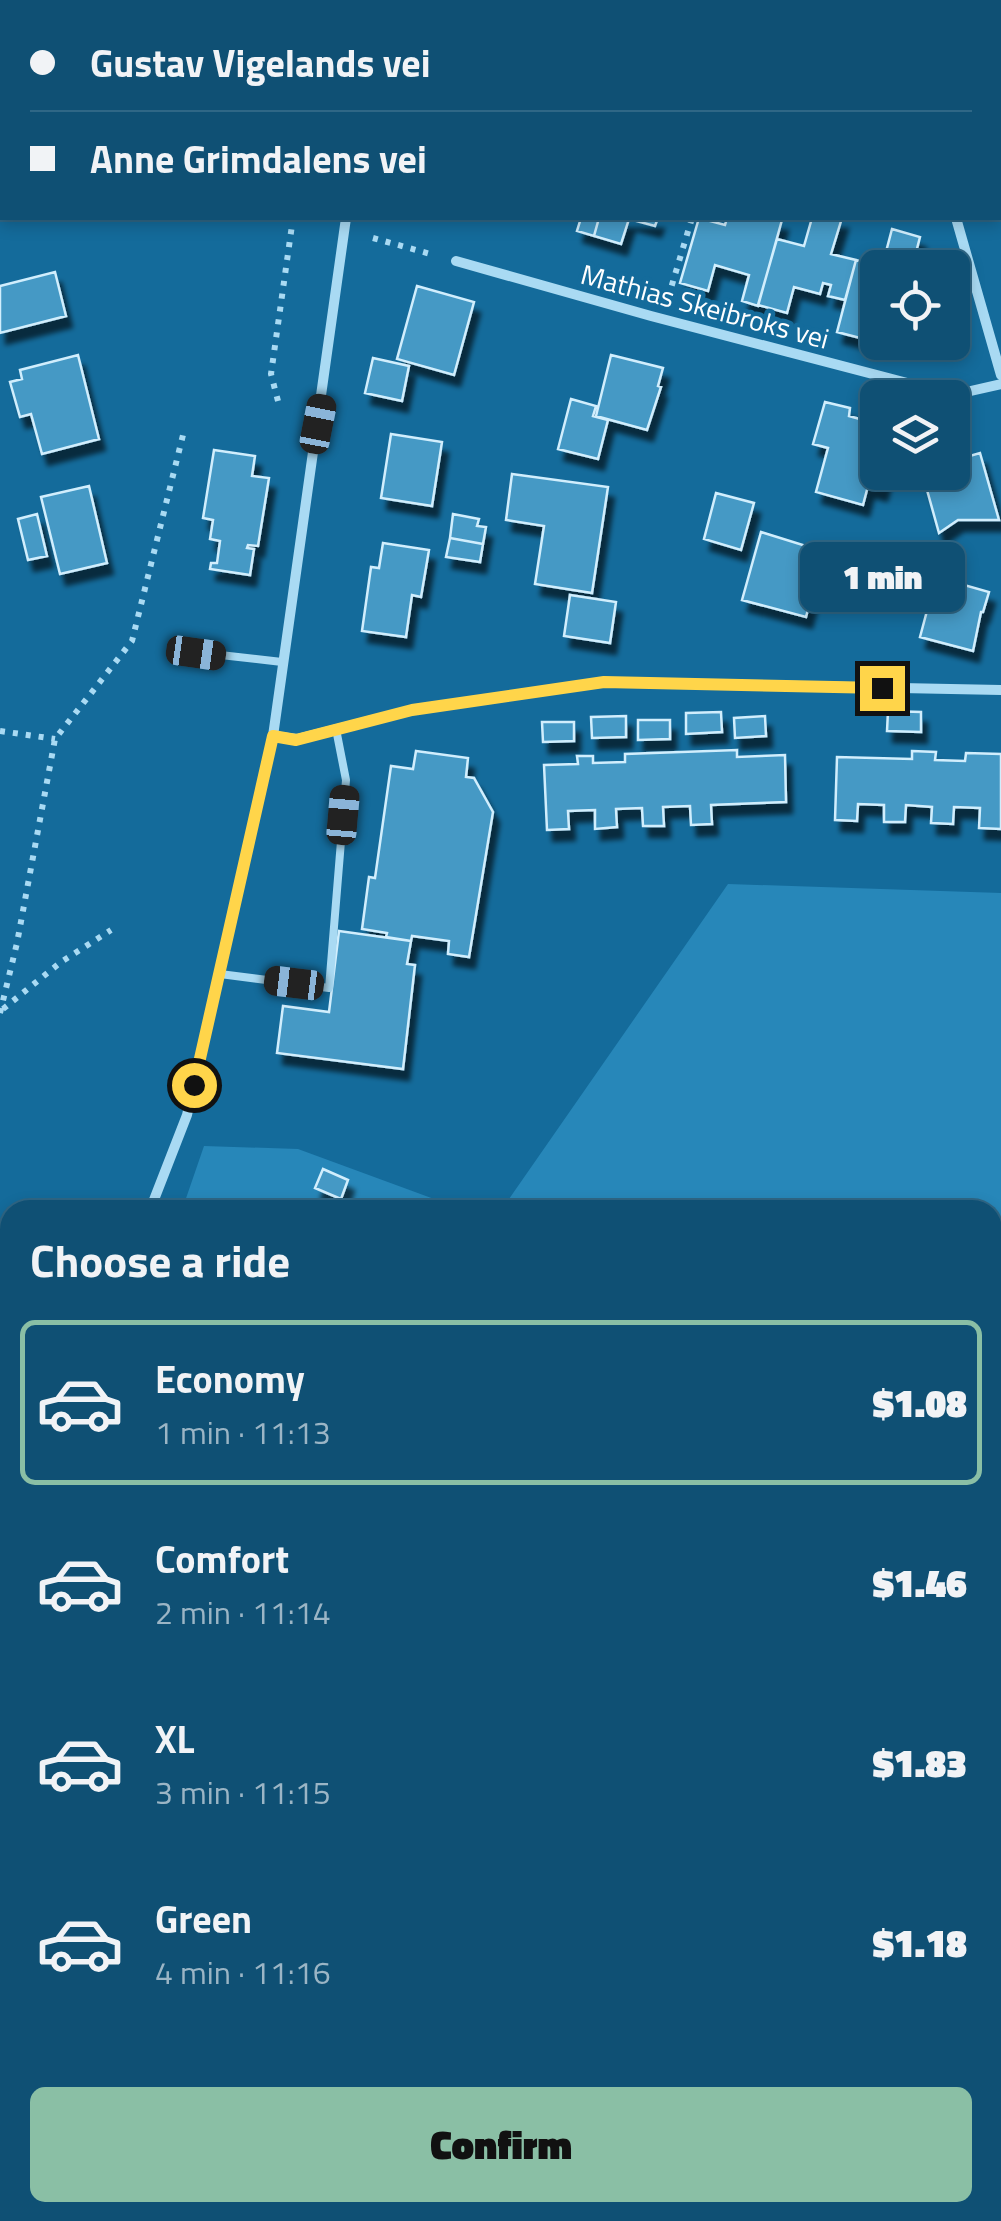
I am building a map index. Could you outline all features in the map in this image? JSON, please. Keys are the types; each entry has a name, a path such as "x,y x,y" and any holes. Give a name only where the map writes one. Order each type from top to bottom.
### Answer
{"street":[{"path":"154,1200 187,1115 273,736 346,220"},
{"path":"957,220 1001,375"},
{"name":"Mathias Skeibroks vei","path":"456,262 952,395 1001,384"},
{"path":"273,736 296,740 412,710 604,682 1001,690"}],"lane":[{"path":"176,650 282,662"},
{"path":"220,974 329,988 346,780 336,730"}],"path":[{"path":"278,402 271,374 293,220"},
{"path":"663,317 691,220"},
{"path":"373,238 456,262"},
{"path":"2,1011 55,739 132,641 183,435"},
{"path":"0,731 55,739"},
{"path":"2,1011 62,962 110,930"}],"shaded area":[{"path":"728,884 1001,893 1001,1200 509,1199"},
{"path":"204,1146 298,1149 437,1200 185,1200"}],"building":[{"path":"580,220 598,220 594,236 577,231"},
{"path":"598,220 629,220 621,244 594,236"},
{"path":"633,220 657,220 655,226"},
{"path":"698,220 725,225 726,220 782,220 758,306 742,301 749,275 715,265 708,291 680,283"},
{"path":"811,220 841,220 831,254 856,260 845,300 828,296 831,285 823,283 820,294 794,287 787,313 758,305 777,239 804,246"},
{"path":"892,229 920,237 917,250 886,250"},
{"path":"856,260 860,261 860,338 837,332"},
{"path":"55,272 66,316 0,333 0,286"},
{"path":"417,286 474,302 454,375 397,359"},
{"path":"78,355 99,439 42,454 31,414 20,417 10,382 22,379 20,370"},
{"path":"611,355 663,368 647,430 596,416"},
{"path":"373,358 409,366 402,401 365,393"},
{"path":"571,399 596,406 593,416 608,420 598,459 558,449"},
{"path":"825,402 850,408 849,416 860,419 860,490 867,490 863,505 816,492 828,448 813,444"},
{"path":"391,434 442,442 432,506 381,498"},
{"path":"214,450 255,456 252,476 269,478 258,546 247,548 254,549 250,575 210,569 211,563 217,563 220,541 210,539 213,520 203,518"},
{"path":"980,453 999,520 958,520 939,533 927,490 970,490 970,456"},
{"path":"512,474 608,487 592,593 535,584 544,526 506,520"},
{"path":"89,486 107,563 60,574 41,497"},
{"path":"716,493 754,503 741,550 704,539"},
{"path":"37,514 47,556 28,560 18,519"},
{"path":"453,514 479,519 477,526 486,527 483,544 450,538"},
{"path":"761,532 848,559 846,567 840,565 834,588 815,583 806,617 742,600"},
{"path":"450,538 483,544 480,562 446,557"},
{"path":"383,543 429,550 421,597 412,595 406,637 362,631 371,567 379,568"},
{"path":"897,544 940,556 935,579 890,566"},
{"path":"936,577 989,592 973,651 920,637 928,591 932,592"},
{"path":"570,595 616,602 610,643 564,636"},
{"path":"888,711 921,712 921,732 887,731"},
{"path":"721,712 722,732 686,734 686,713"},
{"path":"626,716 626,737 592,738 591,717"},
{"path":"765,716 766,736 735,738 734,718"},
{"path":"638,720 670,720 670,739 638,740"},
{"path":"542,722 574,722 574,741 543,742"},
{"path":"737,750 737,757 785,755 786,802 711,805 712,824 691,825 690,806 663,807 664,826 643,826 642,808 616,809 617,827 595,829 595,810 568,811 569,829 547,830 544,765 578,764 577,756 593,756 593,763 625,762 625,754"},
{"path":"416,751 468,758 466,777 474,778 493,812 469,957 448,954 449,941 412,936 411,941 362,929 369,877 375,878 391,766 413,769"},
{"path":"912,751 936,752 935,760 965,761 966,753 1001,754 1001,829 979,828 980,808 954,807 953,824 931,823 932,807 906,805 905,822 884,822 884,805 858,804 857,821 835,820 837,757 912,759"},
{"path":"339,931 411,941 407,964 415,965 403,1069 277,1053 283,1006 329,1012"},
{"path":"323,1169 348,1180 341,1199 315,1188"}],"route":[{"path":"194,1085 273,736 296,740 412,710 604,682 882,688"}]}
